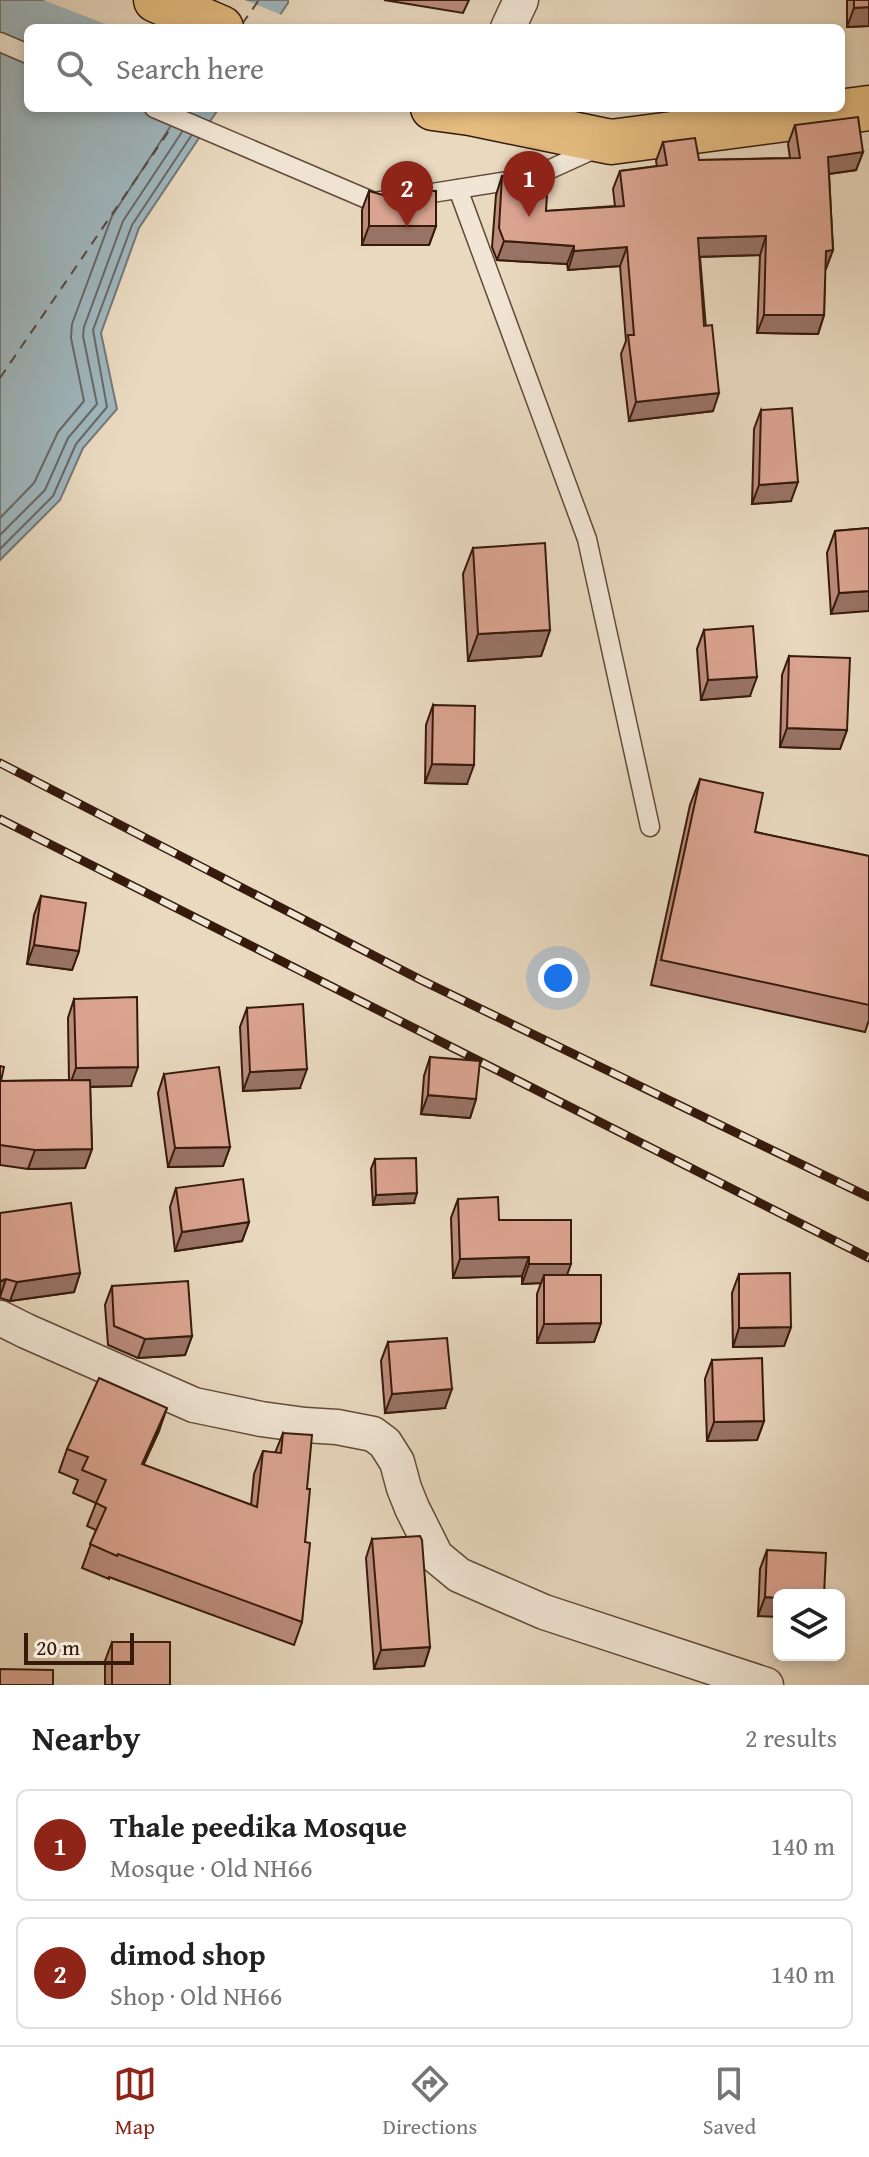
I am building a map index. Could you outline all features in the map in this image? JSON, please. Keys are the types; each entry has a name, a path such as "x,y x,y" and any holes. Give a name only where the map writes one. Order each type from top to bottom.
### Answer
{"main road":[{"path":"156,0 212,24"},
{"path":"845,111 869,108"},
{"path":"468,112 611,142 839,112"}],"street":[{"path":"510,24 521,0"},
{"path":"0,1318 194,1405 261,1419 373,1434 385,1443 397,1462 412,1508 436,1556 459,1575 544,1612 766,1685"}],"lane":[{"path":"0,42 24,52"},
{"path":"163,112 374,202 533,177 611,142"},
{"path":"458,189 587,539 650,827"}],"water":[{"path":"0,0 288,0 274,24 24,24 24,112 216,112 139,228 101,333 117,409 83,448 60,500 0,560"}],"pier":[{"path":"43,0 245,0 284,16 279,24 106,24"}],"building":[{"path":"854,0 869,0 869,7 854,8"},
{"path":"858,117 863,152 828,157 833,250 826,251 824,315 764,315 766,236 698,238 704,326 712,325 719,393 636,402 628,335 634,335 627,247 574,251 574,246 504,241 499,228 502,176 548,178 546,211 624,206 620,171 667,165 663,142 695,138 699,160 800,158 795,125"},
{"path":"411,190 436,191 436,226 369,226 369,191 383,195"},
{"path":"792,408 798,482 759,485 761,410"},
{"path":"869,528 869,591 839,593 835,531"},
{"path":"545,543 550,630 478,634 473,548"},
{"path":"753,626 757,677 708,680 704,630"},
{"path":"789,656 850,658 847,730 787,728"},
{"path":"433,705 475,706 474,765 432,764"},
{"path":"700,779 763,793 755,832 869,856 869,1005 661,960"},
{"path":"41,896 86,903 79,951 34,945"},
{"path":"137,997 138,1067 76,1068 74,999"},
{"path":"303,1004 307,1069 250,1072 247,1008"},
{"path":"430,1057 480,1061 476,1099 428,1095"},
{"path":"0,1066 4,1067 1,1081 90,1080 92,1149 35,1150 0,1145"},
{"path":"219,1067 230,1147 175,1148 164,1074"},
{"path":"416,1158 417,1193 376,1195 375,1159"},
{"path":"243,1179 249,1222 182,1232 176,1188"},
{"path":"498,1197 499,1220 571,1220 571,1264 529,1264 529,1257 460,1259 458,1199"},
{"path":"71,1203 80,1273 17,1282 0,1281 0,1213"},
{"path":"790,1273 791,1327 739,1328 739,1274"},
{"path":"544,1275 601,1275 601,1323 544,1324"},
{"path":"188,1281 192,1336 145,1339 114,1326 112,1286"},
{"path":"447,1338 452,1389 392,1394 388,1342"},
{"path":"762,1358 764,1421 714,1422 712,1360"},
{"path":"99,1378 167,1408 142,1464 257,1507 263,1451 281,1453 283,1433 312,1435 305,1542 310,1543 302,1622 90,1544 106,1508 96,1503 106,1480 82,1470 88,1457 67,1449"},
{"path":"420,1536 430,1647 381,1650 372,1539"},
{"path":"767,1550 826,1553 824,1589 773,1589 773,1598 765,1597"},
{"path":"112,1642 170,1642 170,1685 112,1685"},
{"path":"0,1669 53,1670 53,1685 0,1685"}],"ferry route":[{"path":"242,24 259,0"},
{"path":"0,378 173,125"}],"railway":[{"path":"0,763 421,980 869,1197"},
{"path":"0,819 869,1258"}],"place":[{"name":"Thale peedika Mosque","path":"529,217"},
{"name":"dimod shop","path":"407,227"}]}
